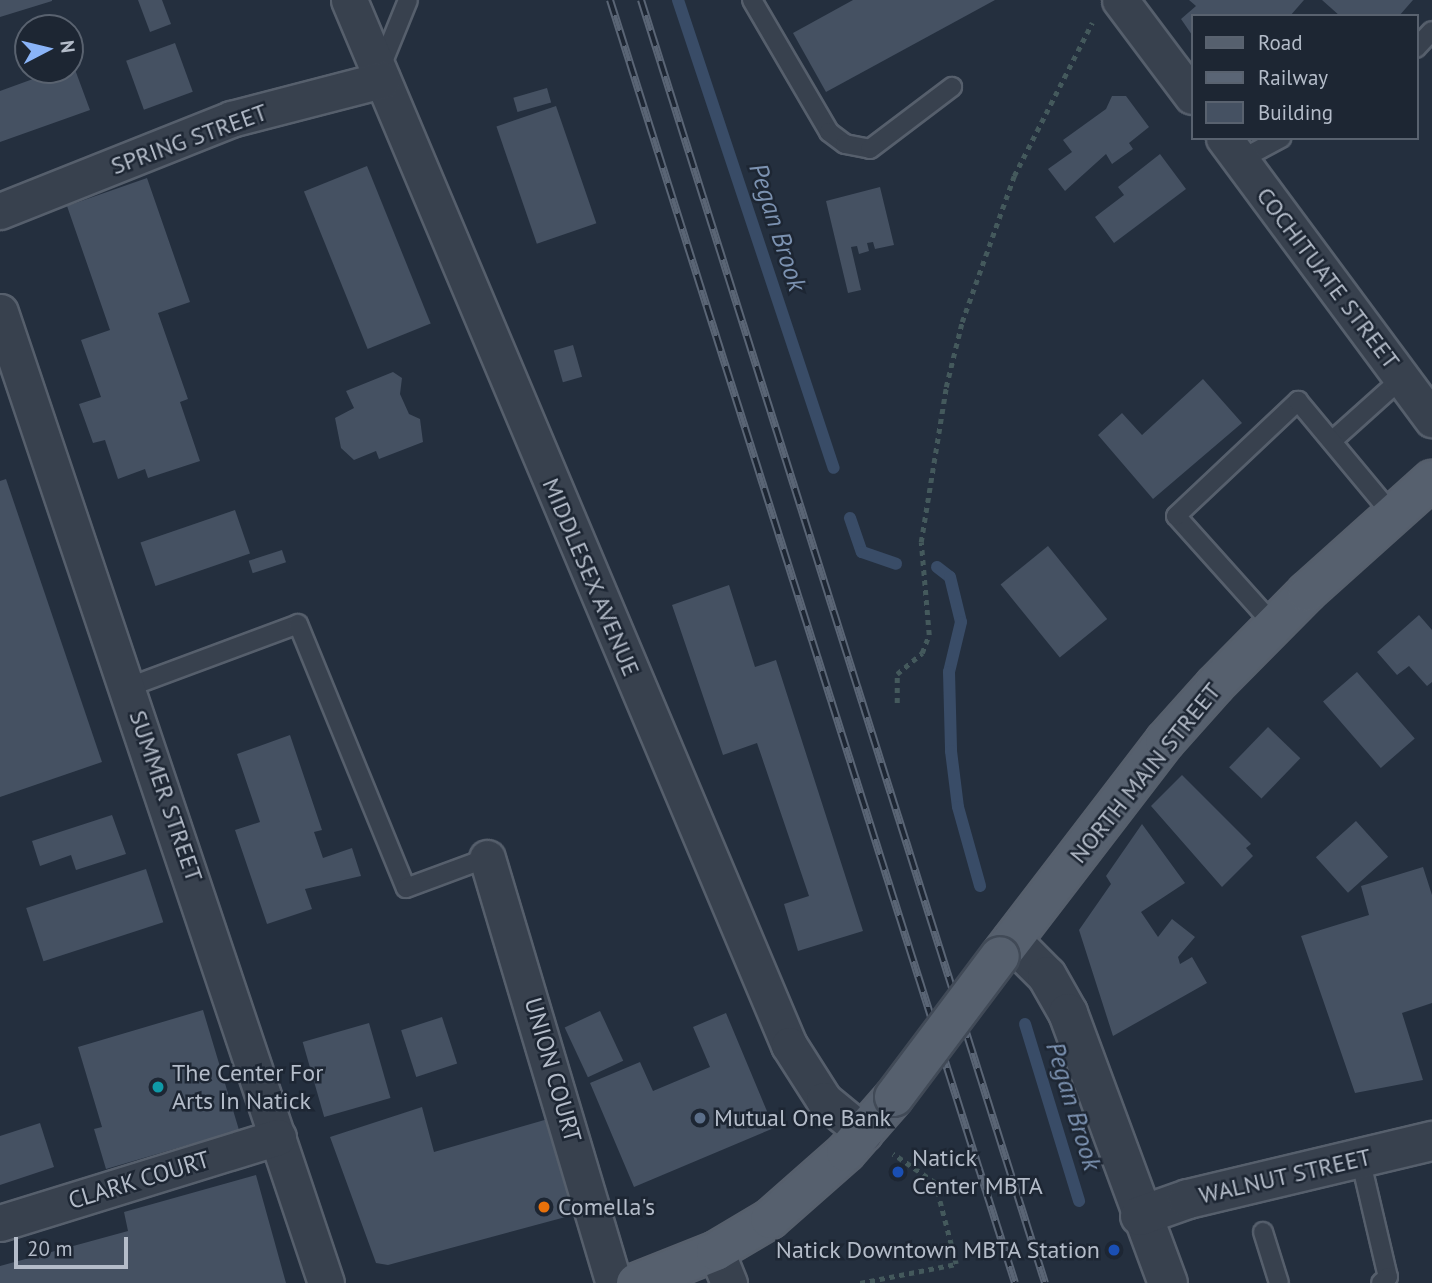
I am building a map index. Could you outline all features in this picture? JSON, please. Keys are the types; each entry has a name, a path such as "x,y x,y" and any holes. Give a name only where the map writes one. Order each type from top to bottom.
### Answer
{"main road":[{"name":"NORTH MAIN STREET","path":"636,1283 722,1267 863,1133 894,1097 1165,741 1273,624 1391,513 1432,480"}],"street":[{"name":"MIDDLESEX AVENUE","path":"349,0 789,1045 824,1100 863,1133"},
{"path":"1119,13 1190,94"},
{"name":"SPRING STREET","path":"0,211 231,119 380,76"},
{"name":"COCHITUATE STREET","path":"1232,149 1432,419"},
{"name":"SUMMER STREET","path":"0,312 129,687 326,1283"},
{"name":"UNION COURT","path":"487,858 614,1283"},
{"path":"1006,949 1059,993 1140,1216 1168,1283"},
{"name":"CLARK COURT","path":"0,1223 278,1137"},
{"name":"WALNUT STREET","path":"1140,1216 1432,1140"}],"lane":[{"path":"380,76 408,0"},
{"path":"752,0 829,132 845,144 870,149 952,88"},
{"path":"1418,46 1432,31"},
{"path":"1232,149 1272,140"},
{"path":"1333,440 1402,378"},
{"path":"1273,624 1176,516 1298,401 1391,513"},
{"path":"129,687 298,624 406,888 487,858"},
{"path":"1360,1158 1388,1277 1381,1283"},
{"path":"1263,1232 1279,1283"}],"path":[{"path":"897,703 897,674 922,653 929,635 921,542 946,387 969,298 1014,176 1119,13"},
{"path":"860,1283 956,1264 935,1183 863,1133"}],"building":[{"path":"0,0 52,0 52,1 0,17"},
{"path":"138,0 162,0 171,24 150,32"},
{"path":"853,0 995,0 826,92 793,33"},
{"path":"1189,0 1304,0 1292,14 1190,14 1190,32 1181,19 1196,6"},
{"path":"1322,0 1413,0 1401,14 1338,14"},
{"path":"175,43 193,92 144,110 126,61"},
{"path":"19,84 80,84 90,110 0,142 0,91"},
{"path":"547,88 551,102 517,112 513,98"},
{"path":"1112,96 1126,96 1149,127 1129,143 1133,149 1112,164 1106,154 1065,191 1048,169 1072,152 1063,140 1106,109"},
{"path":"556,106 596,223 537,244 496,127"},
{"path":"1160,154 1186,189 1114,243 1095,217 1124,195 1118,187"},
{"path":"367,166 431,324 368,349 304,191"},
{"path":"147,178 190,302 158,313 188,399 180,402 200,461 148,478 145,469 118,479 105,440 93,443 79,404 101,397 81,340 110,330 67,206"},
{"path":"880,187 894,245 875,249 873,242 867,243 869,251 859,254 857,246 851,247 861,290 848,293 826,201"},
{"path":"573,345 582,377 563,382 554,351"},
{"path":"393,372 402,378 400,394 409,414 420,419 423,442 379,459 376,451 354,460 341,448 335,418 354,408 346,391"},
{"path":"1203,379 1242,423 1153,499 1098,435 1122,413 1142,435"},
{"path":"6,479 102,762 0,797 0,481"},
{"path":"235,510 250,553 155,586 140,543"},
{"path":"1048,546 1107,619 1060,657 1001,584"},
{"path":"282,550 286,562 253,573 249,561"},
{"path":"729,585 755,667 776,660 863,931 798,951 784,904 809,896 757,743 723,755 672,605"},
{"path":"1419,615 1432,630 1432,682 1427,686 1409,666 1397,675 1377,652"},
{"path":"1357,672 1415,738 1381,768 1323,702"},
{"path":"1268,727 1300,758 1261,799 1229,767"},
{"path":"290,735 322,830 314,832 323,858 352,848 361,876 305,889 312,909 267,924 235,830 260,822 237,754"},
{"path":"1182,775 1251,844 1246,848 1253,856 1222,887 1151,806"},
{"path":"112,815 126,854 76,870 71,855 40,866 32,841"},
{"path":"1356,821 1388,857 1348,893 1316,857"},
{"path":"1142,824 1185,883 1141,912 1158,937 1172,919 1195,937 1178,957 1180,964 1192,957 1207,983 1113,1036 1079,930 1111,884 1106,876"},
{"path":"1423,867 1432,895 1432,1003 1402,1013 1423,1080 1355,1093 1301,936 1369,915 1361,886"},
{"path":"146,869 163,922 43,961 26,908"},
{"name":"The Center For Arts In Natick","path":"203,1010 239,1130 106,1169 94,1129 102,1127 78,1047"},
{"path":"600,1011 623,1061 588,1077 565,1027"},
{"path":"726,1013 774,1128 634,1187 590,1083 640,1062 653,1091 710,1067 693,1027"},
{"path":"442,1017 457,1064 416,1077 401,1030"},
{"path":"369,1023 390,1098 324,1117 303,1042"},
{"path":"422,1107 434,1152 548,1119 573,1215 388,1265 376,1263 330,1137"},
{"path":"40,1123 54,1167 0,1185 0,1136"},
{"path":"256,1175 286,1283 0,1283 0,1266 128,1231 124,1212"}],"waterway":[{"name":"Pegan Brook","path":"678,0 834,468"},
{"name":"Pegan Brook","path":"850,518 862,552 896,564"},
{"name":"Pegan Brook","path":"937,567 950,577 961,622 949,672 951,751 958,807 980,886"},
{"name":"Pegan Brook","path":"1025,1024 1079,1201"}],"railway":[{"path":"610,0 1015,1283"},
{"path":"641,0 1045,1283"}],"place":[{"name":"The Center For Arts In Natick","path":"158,1087"},
{"name":"Mutual One Bank","path":"700,1118"},
{"name":"Natick Center MBTA","path":"898,1172"},
{"name":"Comella's","path":"544,1207"},
{"name":"Natick Downtown MBTA Station","path":"1114,1250"}]}
